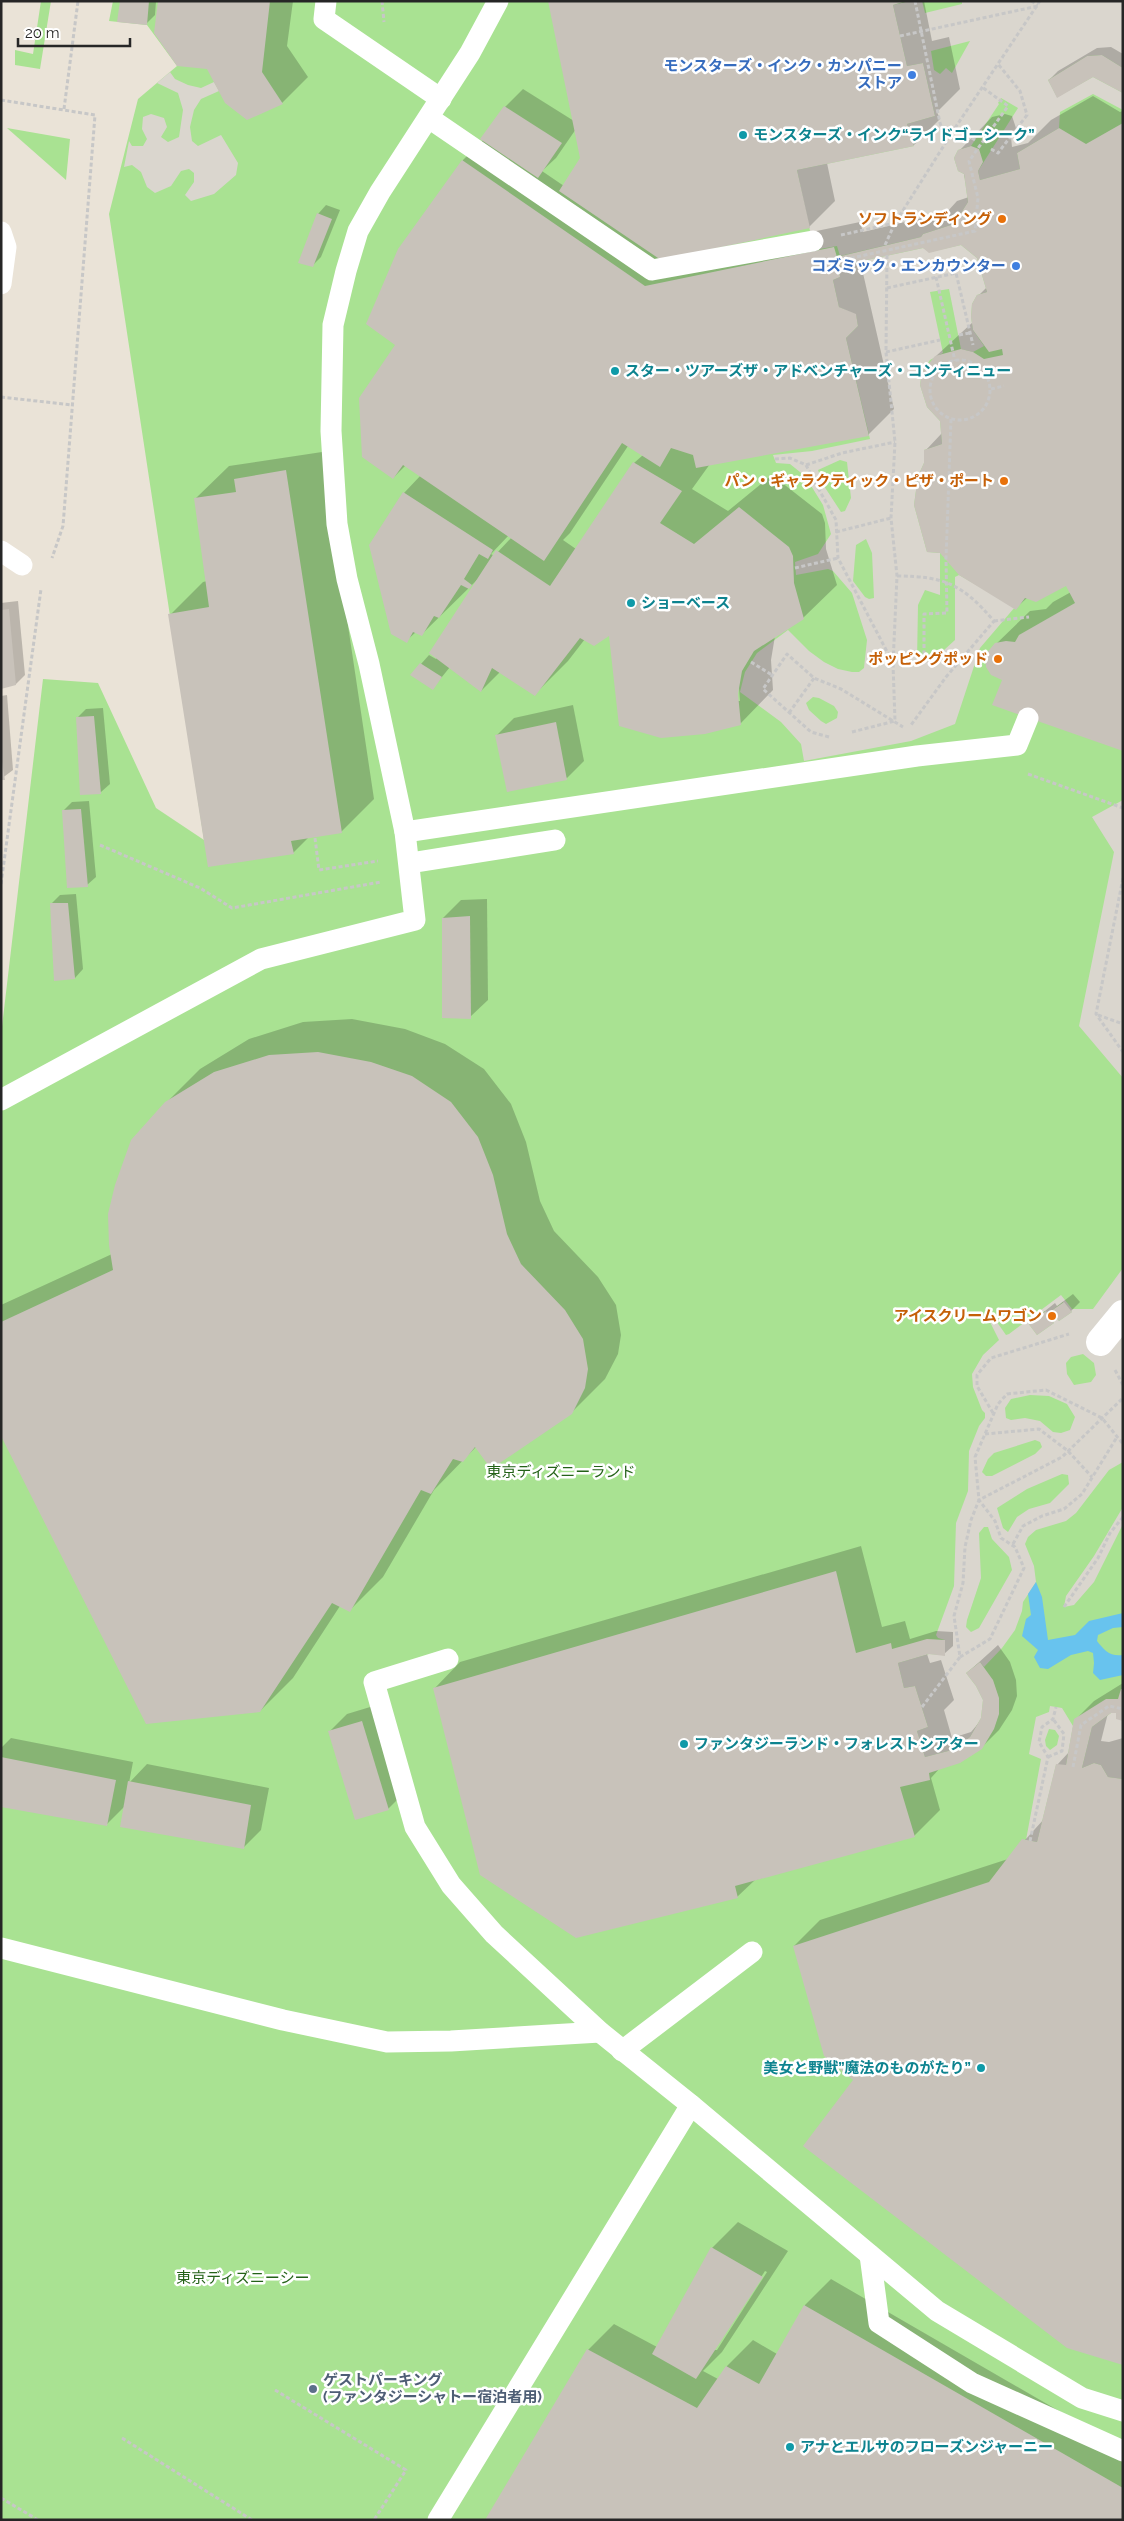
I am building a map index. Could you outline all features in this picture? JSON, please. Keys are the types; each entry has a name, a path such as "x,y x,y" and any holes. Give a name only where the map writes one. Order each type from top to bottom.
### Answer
{"street":[{"path":"1100,1342 1123,1314"}],"lane":[{"path":"326,1 324,19 441,99"},
{"path":"1,1100 262,959 415,920 406,832 369,664 347,579 338,524 331,431 333,325 358,231 380,192 470,53 498,1"},
{"path":"429,118 652,270 813,241"},
{"path":"1,232 6,247 1,284"},
{"path":"1,551 22,565"},
{"path":"406,832 917,756 1017,745 1028,718"},
{"path":"409,859 555,840"},
{"path":"448,1659 374,1682 415,1827 451,1884 494,1934 622,2051 691,2105 937,2311 1082,2398 1123,2412"},
{"path":"1,1948 283,2020 387,2042 451,2041 600,2032"},
{"path":"622,2051 752,1952"},
{"path":"438,2520 691,2105"},
{"path":"870,2255 879,2323 972,2383 1123,2451"}],"path":[{"path":"64,109 78,1"},
{"path":"382,1 383,20 386,25"},
{"path":"915,1 940,123 947,144"},
{"path":"1031,1 1039,3"},
{"path":"900,36 1039,3"},
{"path":"885,245 895,223 947,144 955,128 1039,3"},
{"path":"990,149 998,154 1027,114 1020,90 998,64"},
{"path":"838,261 975,231 978,198 969,161 1008,106 982,87"},
{"path":"1,100 95,115 63,526 51,561"},
{"path":"955,128 975,140"},
{"path":"813,241 895,223"},
{"path":"887,256 886,352 895,442 892,518 897,576 894,664 895,721"},
{"path":"887,288 956,273 973,345"},
{"path":"936,276 955,361"},
{"path":"959,335 970,333"},
{"path":"886,352 940,340"},
{"path":"955,361 970,361 985,371 991,389 986,407 970,419 951,419 935,408 930,390 936,372 955,361"},
{"path":"991,389 1004,386"},
{"path":"1,397 72,405"},
{"path":"924,661 924,614 947,613 946,558 951,419"},
{"path":"806,466 842,452 895,442"},
{"path":"775,459 790,458 806,466 836,520 838,558 894,664"},
{"path":"836,532 892,518"},
{"path":"795,568 838,558"},
{"path":"897,576 927,576 960,588 976,599 994,621"},
{"path":"1,884 41,585"},
{"path":"908,730 946,677 994,621 1029,617"},
{"path":"832,738 811,732 763,689 787,654 814,678 841,689 895,721"},
{"path":"751,662 772,675"},
{"path":"789,713 814,678"},
{"path":"850,733 895,721"},
{"path":"315,838 319,870 377,861 409,859"},
{"path":"100,845 200,888 232,908 382,882 380,875"},
{"path":"377,861 378,868"},
{"path":"1123,878 1096,1014 1123,1052"},
{"path":"1096,1014 1123,1024"},
{"path":"994,1414 977,1386 977,1375 990,1358 1068,1334 1100,1342"},
{"path":"960,1657 954,1616 963,1583 965,1547 971,1520 979,1500 975,1457 994,1414 1007,1394 1046,1390 1102,1418 1123,1444"},
{"path":"979,1500 1062,1457 1123,1398"},
{"path":"985,1434 1039,1429 1068,1451 1092,1477"},
{"path":"1013,1544 1023,1526 1042,1516 1064,1509 1082,1494 1117,1437"},
{"path":"922,1707 960,1657 990,1639 1024,1568 1013,1544 1001,1538 995,1520 979,1500"},
{"path":"1064,1607 1098,1558 1110,1533 1123,1517"},
{"path":"1073,1766 1081,1725 1109,1706 1123,1709"},
{"path":"1030,1841 1048,1757 1039,1742 1042,1727 1053,1719 1056,1707"},
{"path":"1048,1757 1062,1751 1064,1734 1053,1719"},
{"path":"275,2390 406,2470 374,2520"},
{"path":"122,2438 252,2520"},
{"path":"1,2498 38,2520"}],"green space":[{"path":"41,1 51,1 40,69 15,65 15,50 33,54"},
{"name":"東京ディズニーランド","path":"113,1 1123,1 1123,2520 1,2520 1,1035 43,679 98,683 156,808 204,840 109,214 138,99 177,66 147,25 109,21"},
{"path":"7,128 70,139 66,180"}],"shaded area":[{"path":"910,1 922,1 925,13 962,4 962,1 1123,1 1123,68 1102,55 1087,56 1048,80 1057,97 1093,77 1123,93 1123,110 1093,94 1060,112 1059,128 1017,153 1020,169 980,180 978,171 1018,108 1001,98 971,146 958,150 954,158 958,171 964,174 968,202 954,224 923,234 921,237 840,256 837,246 814,250 797,170 914,146 907,124 935,116 923,63 907,66 893,5","holes":["970,41 952,73 946,68 940,74 934,70 931,51"]},
{"path":"170,72 175,79 201,88 214,82 219,91 201,99 194,110 190,127 192,141 198,146 221,135 238,163 236,175 214,194 191,201 185,195 194,182 194,173 189,169 181,171 171,186 155,193 147,187 141,172 132,165 124,167 129,141 132,146 143,146 147,139 142,129 143,117 151,114 164,118 167,127 161,137 168,142 179,137 183,110 178,93 157,83"},
{"path":"961,245 977,258 987,292 977,295 972,304 973,330 984,346 973,352 961,349 949,289 930,292 943,353 930,360 922,372 920,385 927,407 940,421 942,444 924,450 924,463 918,476 914,505 927,552 940,553 940,595 925,590 918,605 917,661 932,661 955,640 955,577 959,575 1015,607 980,648 955,724 911,741 804,761 801,744 781,722 740,692 745,672 757,653 788,630 809,651 824,662 838,669 852,672 859,672 864,668 867,640 852,593 833,571 828,569 796,575 795,562 818,554 831,534 823,505 805,476 790,464 776,463 773,455 812,451 870,439 846,338 858,326 856,315 839,307 833,280 840,277 839,266 923,248 930,252","holes":["840,460 847,462 851,498 845,511 841,512 824,486 818,470","866,539 872,553 874,598 869,599 865,597 853,581 856,545","813,697 819,698 834,706 838,712 837,718 826,724 809,710 806,703"]},
{"path":"1123,800 1123,1078 1079,1026 1114,852 1092,817"},
{"path":"1123,1268 1123,1462 1109,1470 1076,1513 1066,1521 1036,1530 1028,1537 1025,1544 1034,1566 1036,1582 1023,1602 1022,1611 1015,1630 1002,1648 984,1667 980,1662 966,1673 976,1686 983,1700 981,1718 970,1737 952,1750 925,1757 917,1731 928,1727 915,1686 904,1688 898,1663 929,1654 945,1655 945,1640 938,1638 936,1635 954,1586 956,1523 968,1491 969,1451 979,1426 985,1418 985,1413 973,1387 972,1374 983,1355 999,1340 989,1320 994,1318 1006,1335 1009,1334 1061,1295 1072,1309 1093,1309","holes":["1063,1302 1072,1312 1059,1321 1051,1311","1045,1311 1054,1323 1037,1335 1028,1323","1083,1354 1094,1363 1096,1375 1091,1382 1074,1385 1067,1374 1066,1363 1071,1357","1030,1395 1049,1396 1067,1404 1075,1417 1070,1430 1061,1433 1053,1432 1040,1421 1025,1418 1011,1420 1006,1418 1005,1408 1011,1399","1035,1440 1040,1442 1042,1447 1035,1454 992,1476 986,1476 982,1472 988,1459 994,1453","1062,1474 1068,1475 1069,1484 1050,1503 1029,1509 1017,1517 1008,1532 1003,1528 997,1508 1027,1489","984,1527 988,1527 992,1539 1009,1557 1012,1570 979,1628 971,1632 966,1627 967,1620 981,1578 979,1533"]},
{"path":"1123,1507 1123,1524 1094,1582 1074,1605 1064,1607 1066,1596 1094,1556"},
{"path":"1050,1706 1062,1708 1073,1726 1066,1765 1056,1765 1037,1842 1026,1840 1041,1759 1029,1754 1036,1717 1049,1712","holes":["1049,1729 1055,1730 1059,1736 1057,1745 1050,1750 1046,1746 1045,1740"]},
{"path":"1111,1713 1116,1713 1123,1721 1123,1779 1108,1777 1101,1765 1094,1763 1082,1768 1092,1727"}],"water":[{"path":"1036,1582 1042,1597 1048,1640 1075,1635 1089,1621 1123,1613 1123,1627 1113,1628 1098,1635 1097,1641 1108,1652 1114,1655 1123,1655 1123,1675 1100,1680 1093,1673 1093,1653 1088,1651 1071,1655 1048,1669 1040,1668 1034,1657 1038,1650 1022,1636 1026,1619 1031,1615 1028,1594"}],"building":[{"path":"120,1 149,1 147,25 117,22"},
{"path":"158,1 270,1 262,72 283,104 247,120 225,103 207,69 177,66 154,33"},
{"name":"モンスターズ・インク“ライドゴーシーク”","path":"548,1 906,1 893,5 907,66 923,63 935,116 907,124 914,146 797,170 810,228 661,260 559,191 580,158"},
{"path":"1102,55 1123,68 1123,93 1093,77 1057,98 1048,80 1087,56"},
{"path":"504,106 562,143 538,178 480,139"},
{"path":"1123,123 1123,751 992,705 1002,680 991,675 986,667 985,655 995,643 1015,642 1019,635 1075,603 1066,586 1036,602 1025,598 1016,610 959,575 940,553 927,552 914,505 918,476 924,463 924,450 942,444 940,421 927,407 920,385 922,372 935,356 961,349 973,352 984,359 1003,355 1002,349 989,352 973,330 972,304 977,295 987,292 977,258 961,245 929,253 923,248 839,266 840,277 833,280 839,307 856,314 858,326 846,338 869,436 696,468 693,455 671,448 660,467 622,443 544,561 403,465 393,479 362,457 359,398 395,345 366,324 398,249 462,160 645,286 834,247 837,257 921,237 923,234 954,224 968,202 964,174 958,171 954,158 958,150 971,146 979,149 983,162 978,171 980,180 1020,169 1017,153 1059,128 1086,144"},
{"path":"317,213 332,219 313,267 298,263"},
{"name":"ショーベース","path":"633,462 682,491 660,523 694,544 739,507 789,547 793,556 794,583 804,619 754,651 742,671 738,694 741,725 705,734 661,738 619,726 609,636 594,646 580,638 535,696 492,668 481,692 429,653 496,550 550,586"},
{"path":"286,470 342,833 291,841 294,854 208,867 168,614 209,607 194,498 236,492 234,479"},
{"path":"403,492 493,550 488,559 479,554 464,579 472,585 469,589 461,585 439,618 434,616 422,636 413,632 407,643 391,634 369,545"},
{"path":"9,609 16,685 1,689 1,610"},
{"path":"420,663 442,677 433,690 410,675"},
{"path":"94,716 101,794 80,795 76,717"},
{"path":"556,722 567,780 507,792 495,735"},
{"path":"1,756 5,780 1,780"},
{"path":"81,809 88,887 67,888 62,810"},
{"path":"50,903 68,903 75,979 54,981"},
{"path":"470,916 471,1019 442,1018 442,918"},
{"path":"318,1052 371,1062 412,1076 451,1102 478,1137 493,1175 507,1234 521,1264 565,1310 583,1339 588,1369 585,1388 572,1414 491,1469 475,1447 463,1462 453,1459 431,1494 421,1490 350,1612 332,1603 260,1712 146,1724 1,1436 1,1322 113,1270 109,1245 108,1214 115,1185 131,1140 165,1102 214,1072 269,1055"},
{"path":"1064,1302 1072,1312 1059,1321 1051,1311"},
{"path":"1046,1311 1054,1323 1037,1335 1028,1323"},
{"name":"ファンタジーランド・フォレストシアター","path":"836,1571 856,1653 891,1643 892,1649 927,1639 945,1640 945,1656 929,1654 898,1663 904,1688 915,1686 928,1727 917,1731 925,1757 952,1750 970,1737 981,1718 983,1700 976,1686 966,1673 980,1662 993,1680 999,1698 999,1714 994,1729 982,1749 960,1763 929,1773 930,1780 900,1787 915,1837 735,1886 738,1898 576,1938 480,1875 433,1688"},
{"name":"美女と野獣”魔法のものがたり”","path":"1121,1689 1123,1689 1123,1721 1116,1719 1116,1713 1111,1713 1092,1727 1082,1768 1094,1763 1101,1765 1108,1777 1123,1779 1123,2365 1067,2348 803,2146 853,2080 824,2056 793,1946 989,1882 1022,1839 1037,1842 1056,1764 1066,1765 1074,1719 1106,1699 1118,1699"},
{"path":"362,1721 389,1810 355,1820 328,1731"},
{"path":"1,1757 116,1780 107,1826 1,1807"},
{"path":"128,1781 251,1805 244,1849 120,1827"},
{"path":"711,2247 763,2277 696,2379 652,2354"},
{"name":"アナとエルサのフローズンジャーニー","path":"804,2305 1123,2488 1123,2520 485,2520 587,2349 697,2408 726,2366 759,2384"}],"place":[{"name":"モンスターズ・インク・カンパニー ストア","path":"912,75"},
{"name":"モンスターズ・インク“ライドゴーシーク”","path":"743,135"},
{"name":"ソフトランディング","path":"1002,219"},
{"name":"コズミック・エンカウンター","path":"1016,266"},
{"name":"スター・ツアーズザ・アドベンチャーズ・コンティニュー","path":"615,371"},
{"name":"パン・ギャラクティック・ピザ・ポート","path":"1004,481"},
{"name":"ショーベース","path":"631,603"},
{"name":"ポッピングポッド","path":"998,659"},
{"name":"アイスクリームワゴン","path":"1052,1316"},
{"name":"ファンタジーランド・フォレストシアター","path":"684,1744"},
{"name":"美女と野獣”魔法のものがたり”","path":"981,2068"},
{"name":"ゲストパーキング (ファンタジーシャトー宿泊者用)","path":"313,2389"},
{"name":"アナとエルサのフローズンジャーニー","path":"790,2447"}],"park label":[{"name":"東京ディズニーシー","path":"243,2278"}]}
